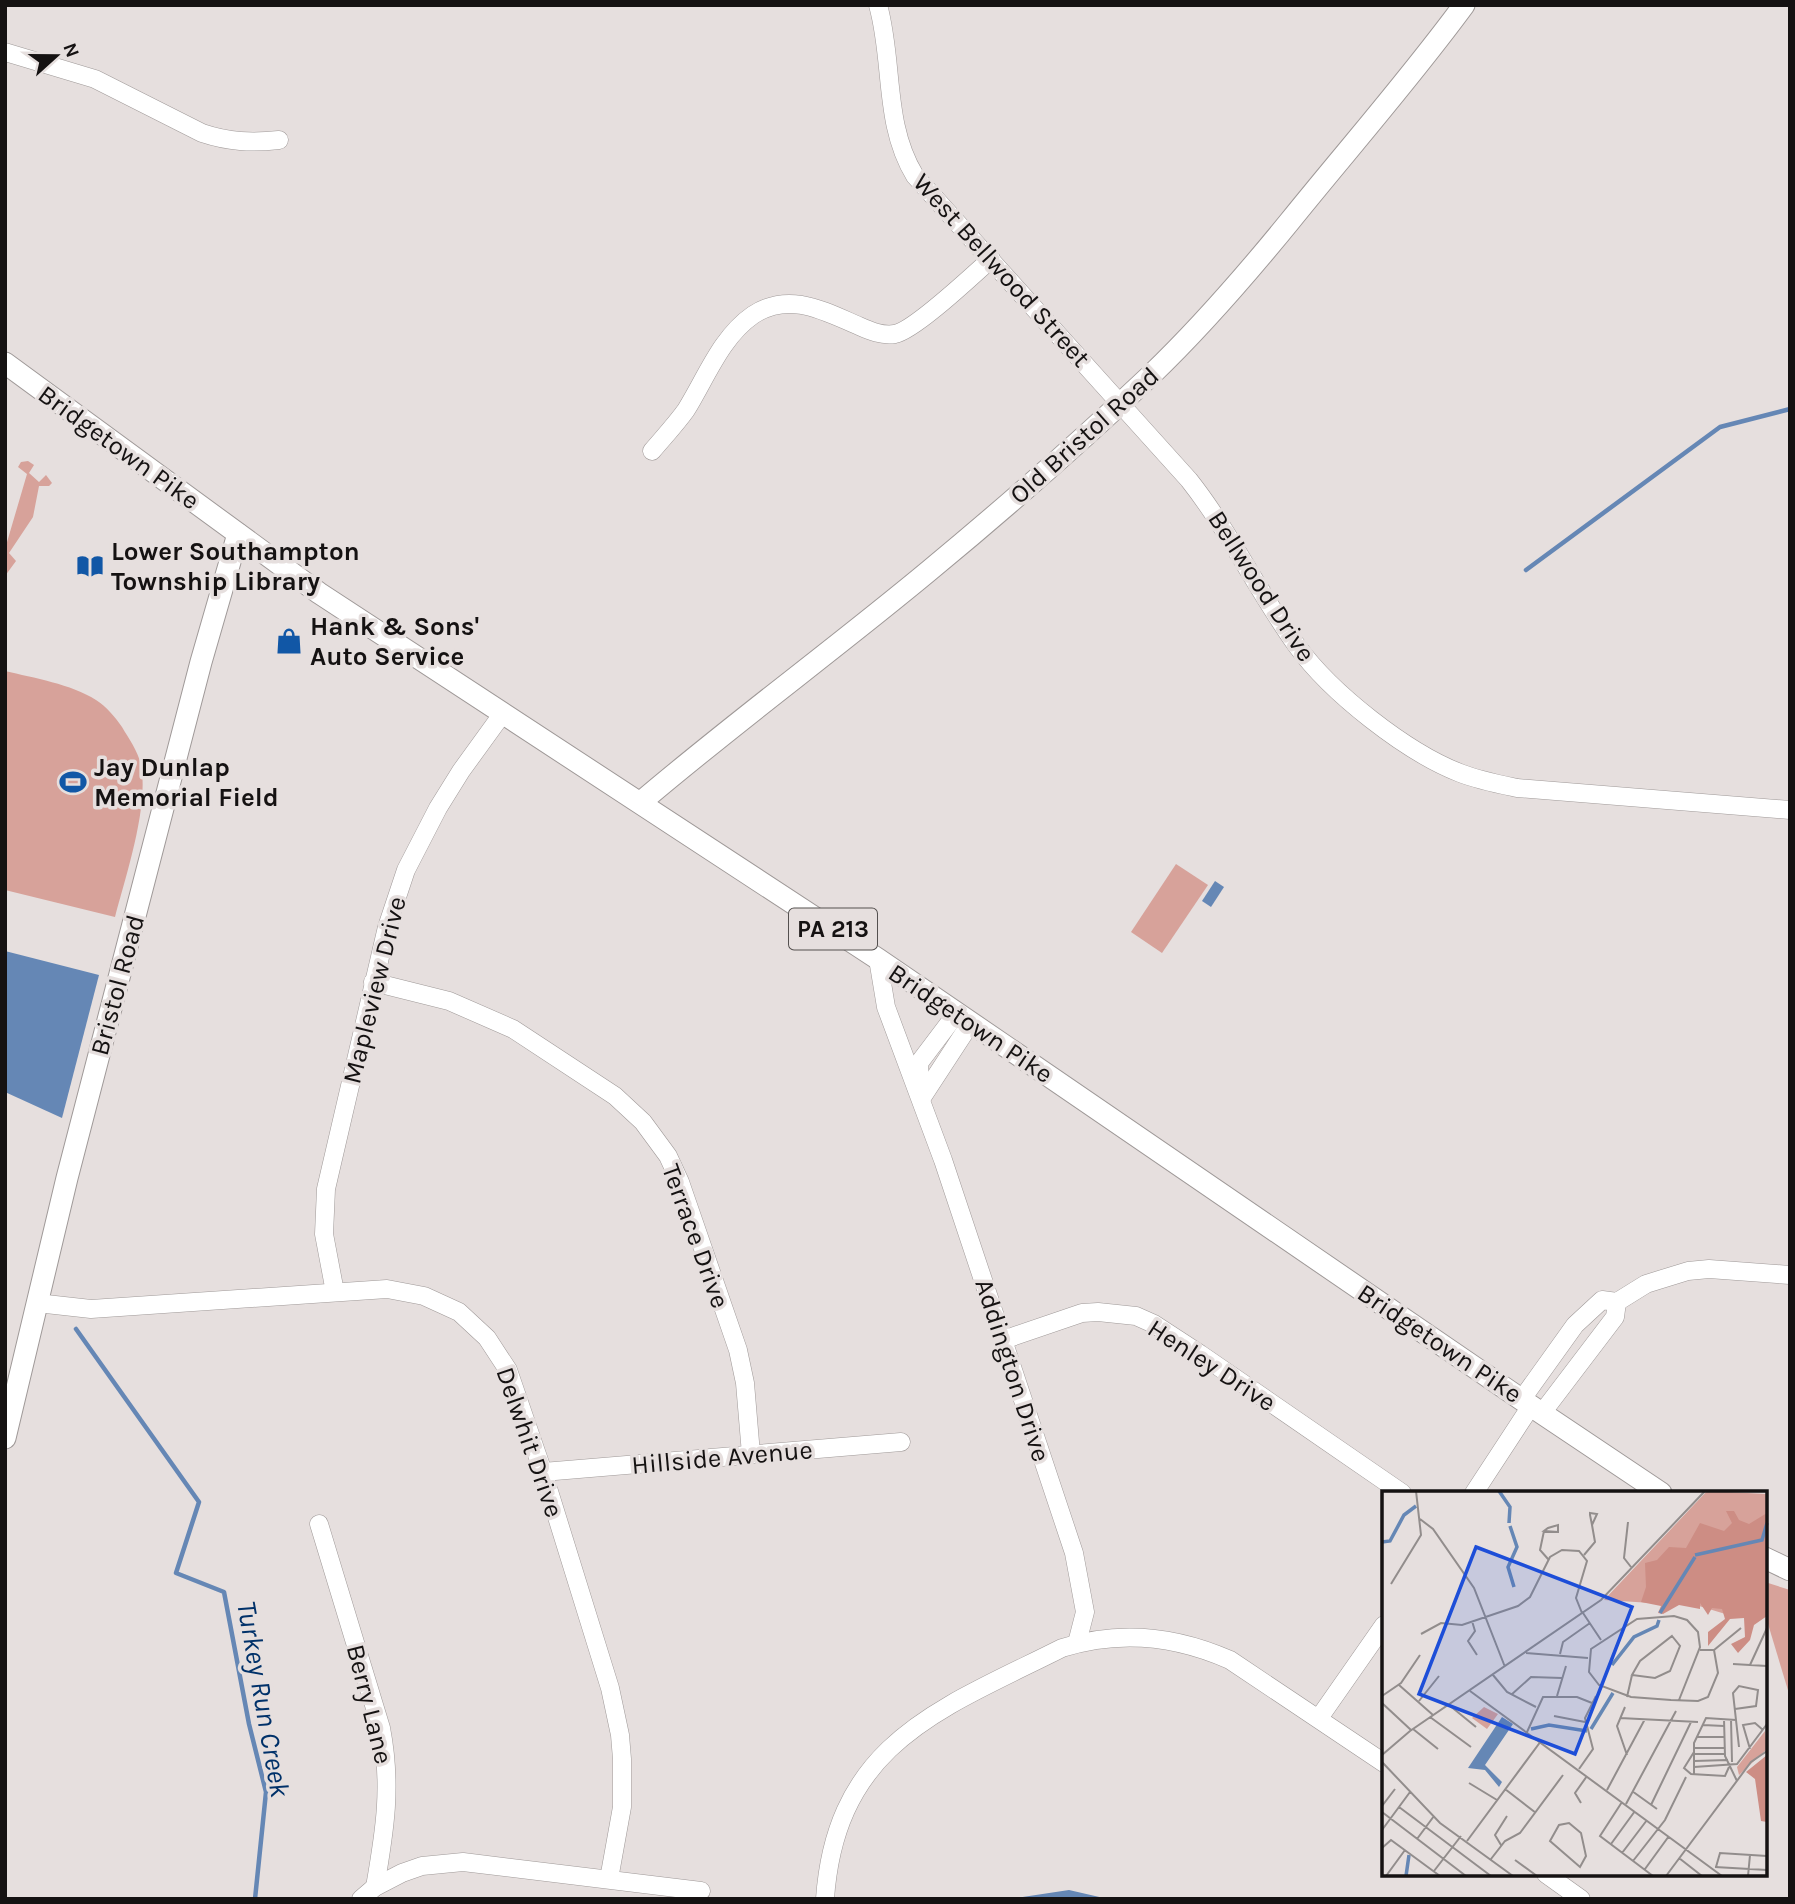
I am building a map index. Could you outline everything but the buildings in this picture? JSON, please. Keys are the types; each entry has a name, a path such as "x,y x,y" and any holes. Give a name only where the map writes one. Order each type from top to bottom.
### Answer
{"main road":[{"name":"Old Bristol Road","path":"642,802 708,745 938,564 1121,402 1223,301 1355,144 1464,5"},
{"name":"Bridgetown Pike","path":"6,365 319,593 878,959 1658,1491"},
{"name":"Bristol Road","path":"5,1438 67,1178 201,662 238,534"},
{"path":"1767,1559 1790,1570"}],"street":[{"name":"West Bellwood Street","path":"878,5 886,41 895,129 906,162 923,185 1121,402"},
{"path":"5,52 95,79 219,139 254,143 279,140"},
{"path":"652,451 685,412 716,357 738,328 766,307 786,303 812,306 874,332 895,334 908,329 923,318 991,259"},
{"name":"Bellwood Drive","path":"1121,402 1206,500 1296,645 1320,675 1334,689 1418,752 1460,773 1517,788 1790,810"},
{"name":"Mapleview Drive","path":"335,1292 324,1234 326,1189 387,928 406,870 443,798 503,713"},
{"name":"Addington Drive","path":"878,959 886,1007 921,1099 1074,1553 1086,1612 1077,1643"},
{"name":"Terrace Drive","path":"373,982 449,1001 492,1018 615,1096 643,1122 668,1157 680,1182 738,1350 745,1383 751,1454"},
{"name":"Addington Drive","path":"921,1099 919,1063 963,1019"},
{"path":"1475,1491 1532,1406 1581,1317 1602,1300 1617,1302 1646,1284 1688,1271 1709,1269 1790,1275"},
{"name":"Delwhit Drive","path":"37,1303 91,1309 387,1289 406,1291 442,1303 474,1324 493,1345 508,1370 610,1688 620,1735 622,1807 609,1880"},
{"path":"1532,1406 1615,1317 1617,1302"},
{"name":"Henley Drive","path":"1003,1340 1082,1313 1136,1316 1154,1324 1399,1491"},
{"name":"Hillside Avenue","path":"542,1472 901,1442"},
{"name":"Berry Lane","path":"320,1524 381,1728 388,1762 384,1838 375,1887"},
{"path":"1320,1718 1382,1628"},
{"path":"825,1899 830,1860 842,1820 872,1767 893,1744 942,1709 1077,1643 1134,1636 1180,1642 1207,1650 1230,1660 1382,1762"},
{"path":"360,1899 375,1887 402,1873 422,1866 463,1862 701,1891"},
{"path":"1549,1876 1581,1899"}],"shaded area":[{"path":"28,461 34,465 29,473 39,482 46,475 52,483 49,486 39,486 33,517 9,553 16,561 5,576 5,549 27,474 18,467 21,462"},
{"name":"Jay Dunlap Memorial Field","path":"5,671 64,686 96,700 117,720 138,755 143,782 142,801 130,862 115,917 5,890"},
{"path":"1176,864 1208,885 1162,953 1131,932"},
{"path":"1767,1583 1790,1590 1790,1697 1767,1621"}],"water":[{"path":"1215,881 1224,887 1211,907 1202,901"},
{"path":"5,951 99,975 62,1118 5,1092"},
{"path":"1069,1890 1108,1899 1010,1899"}],"waterway":[{"path":"1526,570 1720,427 1790,409"},
{"name":"Turkey Run Creek","path":"76,1329 199,1502 176,1573 224,1592 249,1724 266,1792 255,1899"}],"place":[{"name":"Lower Southampton Township Library","path":"90,566"},
{"name":"Hank & Sons' Auto Service","path":"289,641"},
{"name":"Jay Dunlap Memorial Field","path":"73,782"}]}
